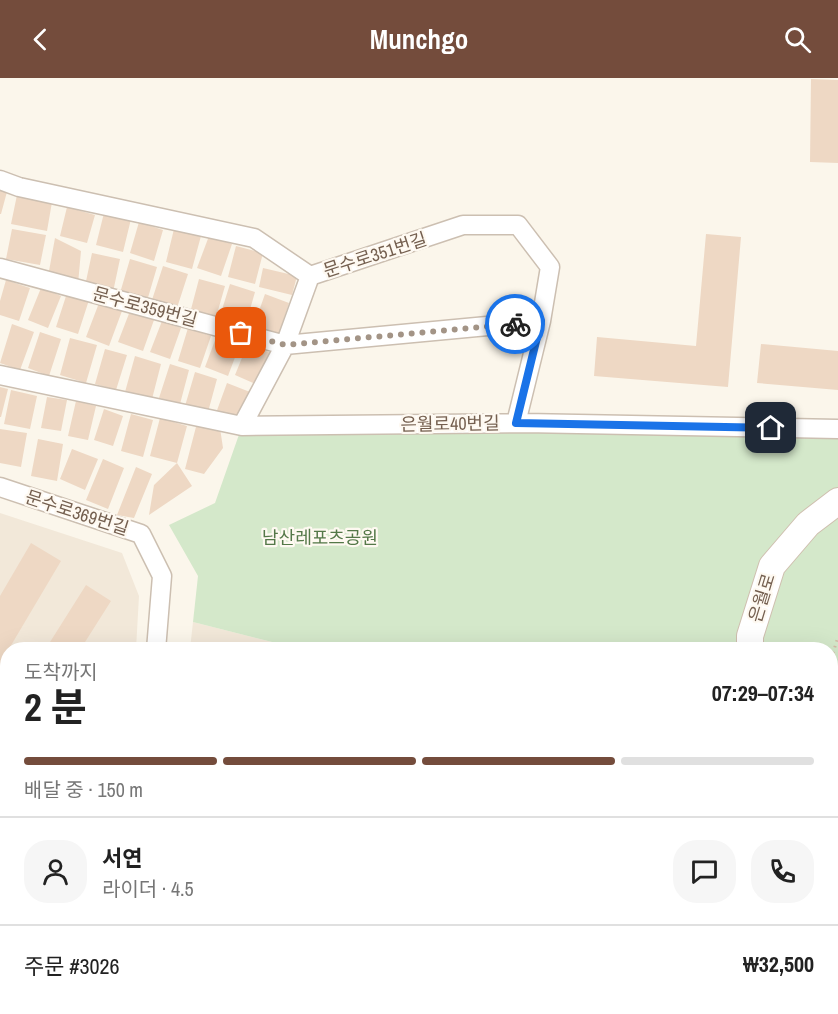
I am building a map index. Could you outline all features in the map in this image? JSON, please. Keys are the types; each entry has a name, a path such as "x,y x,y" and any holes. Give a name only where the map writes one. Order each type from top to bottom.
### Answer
{"street":[{"name":"문수로351번길","path":"0,180 19,187 254,238 310,276 463,225 518,225 550,267 541,321 516,423"},
{"name":"문수로359번길","path":"0,268 285,345 541,321"},
{"path":"242,426 285,345 310,276"},
{"name":"은월로40번길","path":"0,375 242,426 516,423 838,429"},
{"name":"문수로369번길","path":"0,487 141,534 162,576 157,642"},
{"name":"은월로","path":"750,642 772,566 808,524 838,501"}],"shaded area":[{"path":"0,513 122,553 139,596 136,642 0,642"},
{"path":"193,622 272,642 191,642"}],"green space":[{"name":"남산레포츠공원","path":"242,426 838,437 838,642 272,642 193,622 198,576 169,525 215,503"}],"building":[{"path":"811,79 838,80 838,163 810,162"},
{"path":"0,186 8,188 1,214 0,214"},
{"path":"17,195 52,202 47,231 11,224"},
{"path":"67,207 95,215 87,243 60,236"},
{"path":"104,213 131,219 123,252 96,245"},
{"path":"139,222 163,230 154,261 130,253"},
{"path":"12,229 46,235 40,265 6,259"},
{"path":"174,229 201,236 192,269 166,262"},
{"path":"706,234 741,237 728,387 594,376 597,337 696,346"},
{"path":"209,236 232,244 221,276 197,268"},
{"path":"55,238 81,251 78,284 49,271"},
{"path":"236,246 263,253 255,284 228,277"},
{"path":"92,253 120,259 113,292 85,286"},
{"path":"130,259 157,267 147,301 120,293"},
{"path":"163,266 188,274 176,311 151,303"},
{"path":"263,268 297,276 292,295 259,287"},
{"path":"199,279 225,286 215,321 190,313"},
{"path":"6,280 30,288 19,321 0,315 0,301"},
{"path":"230,284 255,292 245,327 219,319"},
{"path":"41,288 61,296 48,328 28,320"},
{"path":"67,293 89,300 78,334 56,327"},
{"path":"265,294 289,303 278,336 253,328"},
{"path":"99,303 122,311 109,346 86,337"},
{"path":"130,311 154,320 143,351 118,342"},
{"path":"162,321 181,328 170,359 150,352"},
{"path":"12,324 34,332 20,370 0,363"},
{"path":"188,328 211,336 200,368 178,361"},
{"path":"40,332 61,339 49,376 28,368"},
{"path":"217,335 240,344 228,376 205,367"},
{"path":"70,338 97,345 86,383 60,375"},
{"path":"248,343 273,354 260,386 235,375"},
{"path":"761,344 838,351 838,390 757,383"},
{"path":"105,349 127,355 116,390 95,384"},
{"path":"135,356 161,364 152,399 125,392"},
{"path":"170,364 189,370 180,404 159,398"},
{"path":"195,372 217,379 208,412 185,406"},
{"path":"227,383 250,392 239,421 216,413"},
{"path":"0,387 8,389 1,417 0,417"},
{"path":"11,390 37,396 30,429 4,424"},
{"path":"47,397 67,400 61,431 41,428"},
{"path":"76,401 96,406 88,440 68,436"},
{"path":"104,409 123,416 113,446 94,440"},
{"path":"131,414 153,420 143,457 121,451"},
{"path":"160,418 187,426 177,463 150,456"},
{"path":"197,423 220,428 223,448 204,474 185,469"},
{"path":"0,429 27,433 21,467 0,463"},
{"path":"38,439 63,444 57,481 31,476"},
{"path":"72,449 98,459 85,490 60,479"},
{"path":"103,459 124,468 108,509 86,500"},
{"path":"177,463 192,486 149,515 154,485"},
{"path":"136,467 152,474 134,518 117,515"},
{"path":"31,543 61,561 13,642 0,642 0,596"},
{"path":"86,585 111,601 85,642 50,642"}],"way so far":[{"path":"241,333 285,345 515,324"}],"route":[{"path":"515,324 541,321 516,423 771,428"}]}
